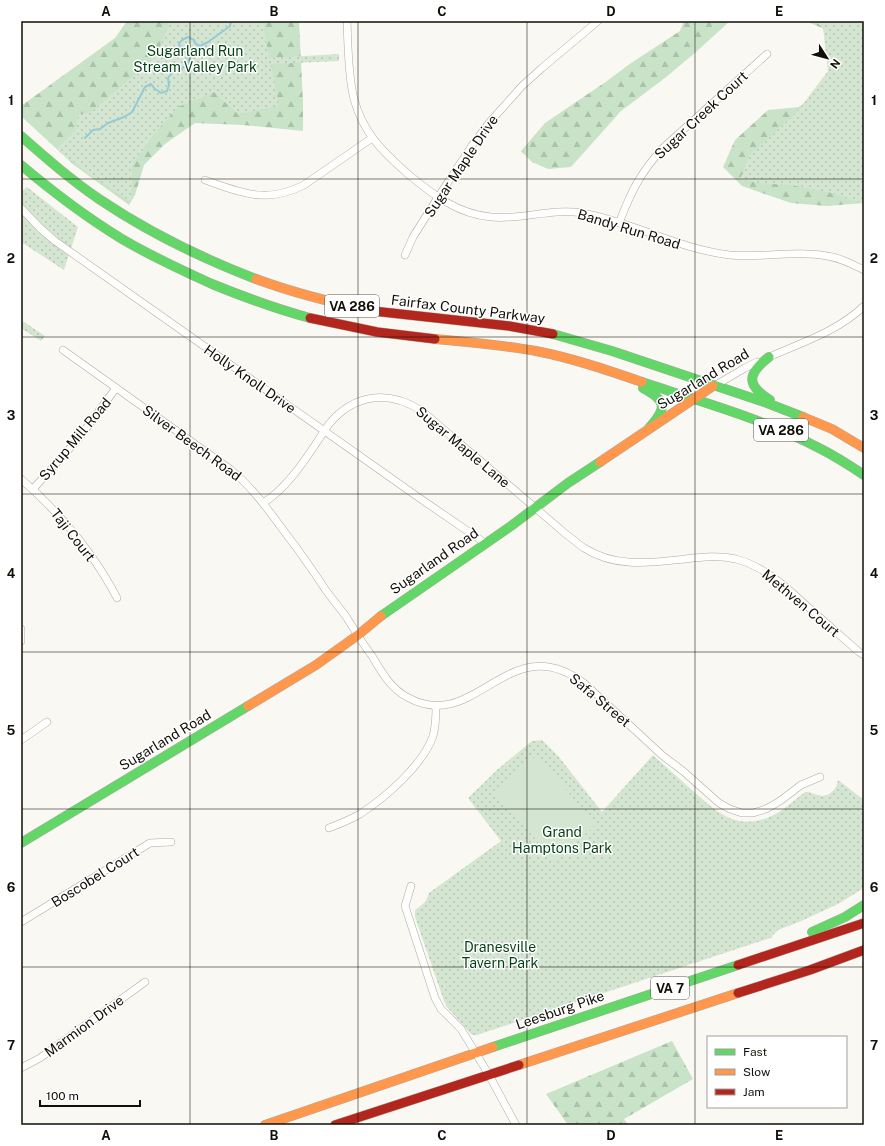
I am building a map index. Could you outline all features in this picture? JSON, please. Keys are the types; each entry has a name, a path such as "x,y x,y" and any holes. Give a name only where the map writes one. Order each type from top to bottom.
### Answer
{"main road":[{"name":"Fairfax County Parkway","path":"21,136 50,162 113,208 144,227 199,256 230,270 323,300 376,311 503,325 551,334 591,344 796,414 831,429 864,448"},
{"name":"VA 286","path":"21,165 62,198 121,238 189,274 229,291 281,310 378,332 503,346 535,351 582,362 781,430 819,447 864,474"},
{"path":"769,357 756,368 752,378 752,384 758,392 765,397 796,414"},
{"path":"615,373 652,392 660,399 662,409 657,420 649,428"},
{"name":"Sugarland Road","path":"21,843 316,665 358,635 386,611 511,526 568,483 713,386"},
{"path":"753,960 832,923 864,905"},
{"name":"Leesburg Pike","path":"265,1125 864,923"},
{"name":"VA 7","path":"335,1125 810,970 864,950"},
{"path":"810,970 864,956"}],"street":[{"name":"Bandy Run Road","path":"347,21 351,83 354,98 359,113 372,138 388,156 424,188 453,206 464,211 490,217 504,218 562,211 589,214 690,247 710,252 748,256 814,254 841,259 864,270"},
{"name":"Sugar Maple Drive","path":"404,255 413,238 473,144 505,104 542,68 598,21"},
{"name":"Sugar Creek Court","path":"619,223 634,186 652,160 663,148 767,54"},
{"path":"205,180 261,196 283,194 304,185 372,138"},
{"name":"Holly Knoll Drive","path":"21,208 40,228 55,240 485,543"},
{"name":"Sugarland Road","path":"713,386 745,368 830,330 852,317 864,306"},
{"name":"Silver Beech Road","path":"63,350 230,469 247,483 342,611 358,635"},
{"name":"Syrup Mill Road","path":"33,489 80,438 116,388"},
{"name":"Sugar Maple Lane","path":"263,503 277,493 290,478 336,415 362,400 393,398 413,405 422,411 536,507"},
{"name":"Taji Court","path":"21,479 52,507 76,535 111,586 117,598"},
{"name":"Methven Court","path":"536,507 584,548 607,558 646,564 709,556 741,561 759,568 780,582 864,655"},
{"path":"21,629 21,641"},
{"name":"Safa Street","path":"358,635 385,676 397,690 406,697 426,704 449,704 460,701 470,697 516,670 535,666 546,666 566,672 585,684 663,756 683,771 719,803 742,813 753,813 766,809 780,801 801,785 820,777"},
{"path":"329,828 359,814 383,797 410,771 430,744 435,726 436,705"},
{"path":"21,740 47,722"},
{"name":"Boscobel Court","path":"21,922 150,842 171,842"},
{"path":"411,886 405,906 435,998 441,1009 461,1029 489,1075 516,1125"},
{"name":"Marmion Drive","path":"21,1068 46,1054 145,982"}],"green space":[{"path":"127,21 299,21 303,131 243,125 195,123 165,144 144,165 135,195 129,205 74,165 21,116 21,106 115,38"},
{"name":"Sugarland Run Stream Valley Park","path":"171,21 263,21 269,58 339,54 339,61 271,64 279,106 238,114 214,92 178,107 153,135 132,165 131,202 92,176 57,149 75,131 79,114 90,113 155,58"},
{"path":"684,21 730,21 665,78 621,111 571,167 548,169 532,162 521,151 545,123 680,31"},
{"path":"806,21 864,21 864,203 827,206 791,203 742,186 723,167 735,140 768,110 799,107 818,93 831,66 832,44 822,28"},
{"path":"815,21 864,21 864,204 832,193 790,185 759,183 740,179 750,155 797,112 828,71 823,28"},
{"path":"27,187 78,227 64,270 21,242 21,192"},
{"path":"21,320 45,336 41,341 21,328"},
{"name":"Dranesville Tavern Park","path":"542,740 559,757 602,812 653,755 717,811 734,820 744,822 755,821 772,816 805,792 822,796 828,794 834,790 838,780 864,800 864,888 838,904 778,930 772,936 773,937 477,1035 473,1035 447,1007 444,1001 415,917 415,910 426,901 429,893 501,841 468,798 498,769 532,741"},
{"name":"Grand Hamptons Park","path":"537,755 596,825 554,861 494,791"},
{"path":"672,1041 693,1079 624,1119 628,1125 568,1125 546,1094"}],"waterway":[{"path":"85,138 93,130 100,129 108,123 124,117 132,112 145,87 151,84 161,93 167,91 169,85 168,78 172,73 188,65 189,58 186,53 181,50 179,44 182,40 188,37 200,46 230,26 231,21"}],"traffic: fast":[{"path":"21,136 49,161 99,199 136,222 175,244 256,279"},
{"path":"21,165 83,213 109,231 144,251 212,284 285,311 310,318"},
{"path":"553,334 612,351 767,403 803,417"},
{"path":"769,357 756,369 752,379 753,384 762,395 770,400"},
{"path":"642,382 776,428 825,451 864,475"},
{"path":"643,388 657,397 662,405 659,415 649,428"},
{"path":"381,616 511,526 568,483 600,462"},
{"path":"21,843 248,706"},
{"path":"812,932 845,917 864,905"},
{"path":"493,1047 738,965"}],"traffic: slow":[{"path":"256,279 314,297 373,311"},
{"path":"435,339 499,345 536,351 576,361 642,382"},
{"path":"600,462 713,386"},
{"path":"803,417 832,429 864,448"},
{"path":"248,706 316,665 358,635 381,616"},
{"path":"519,1065 738,993"},
{"path":"265,1125 493,1047"}],"traffic: jam":[{"path":"373,311 509,326 553,334"},
{"path":"310,318 377,332 435,339"},
{"path":"738,965 864,923"},
{"path":"738,993 810,970 864,950"},
{"path":"335,1125 519,1065"}]}
